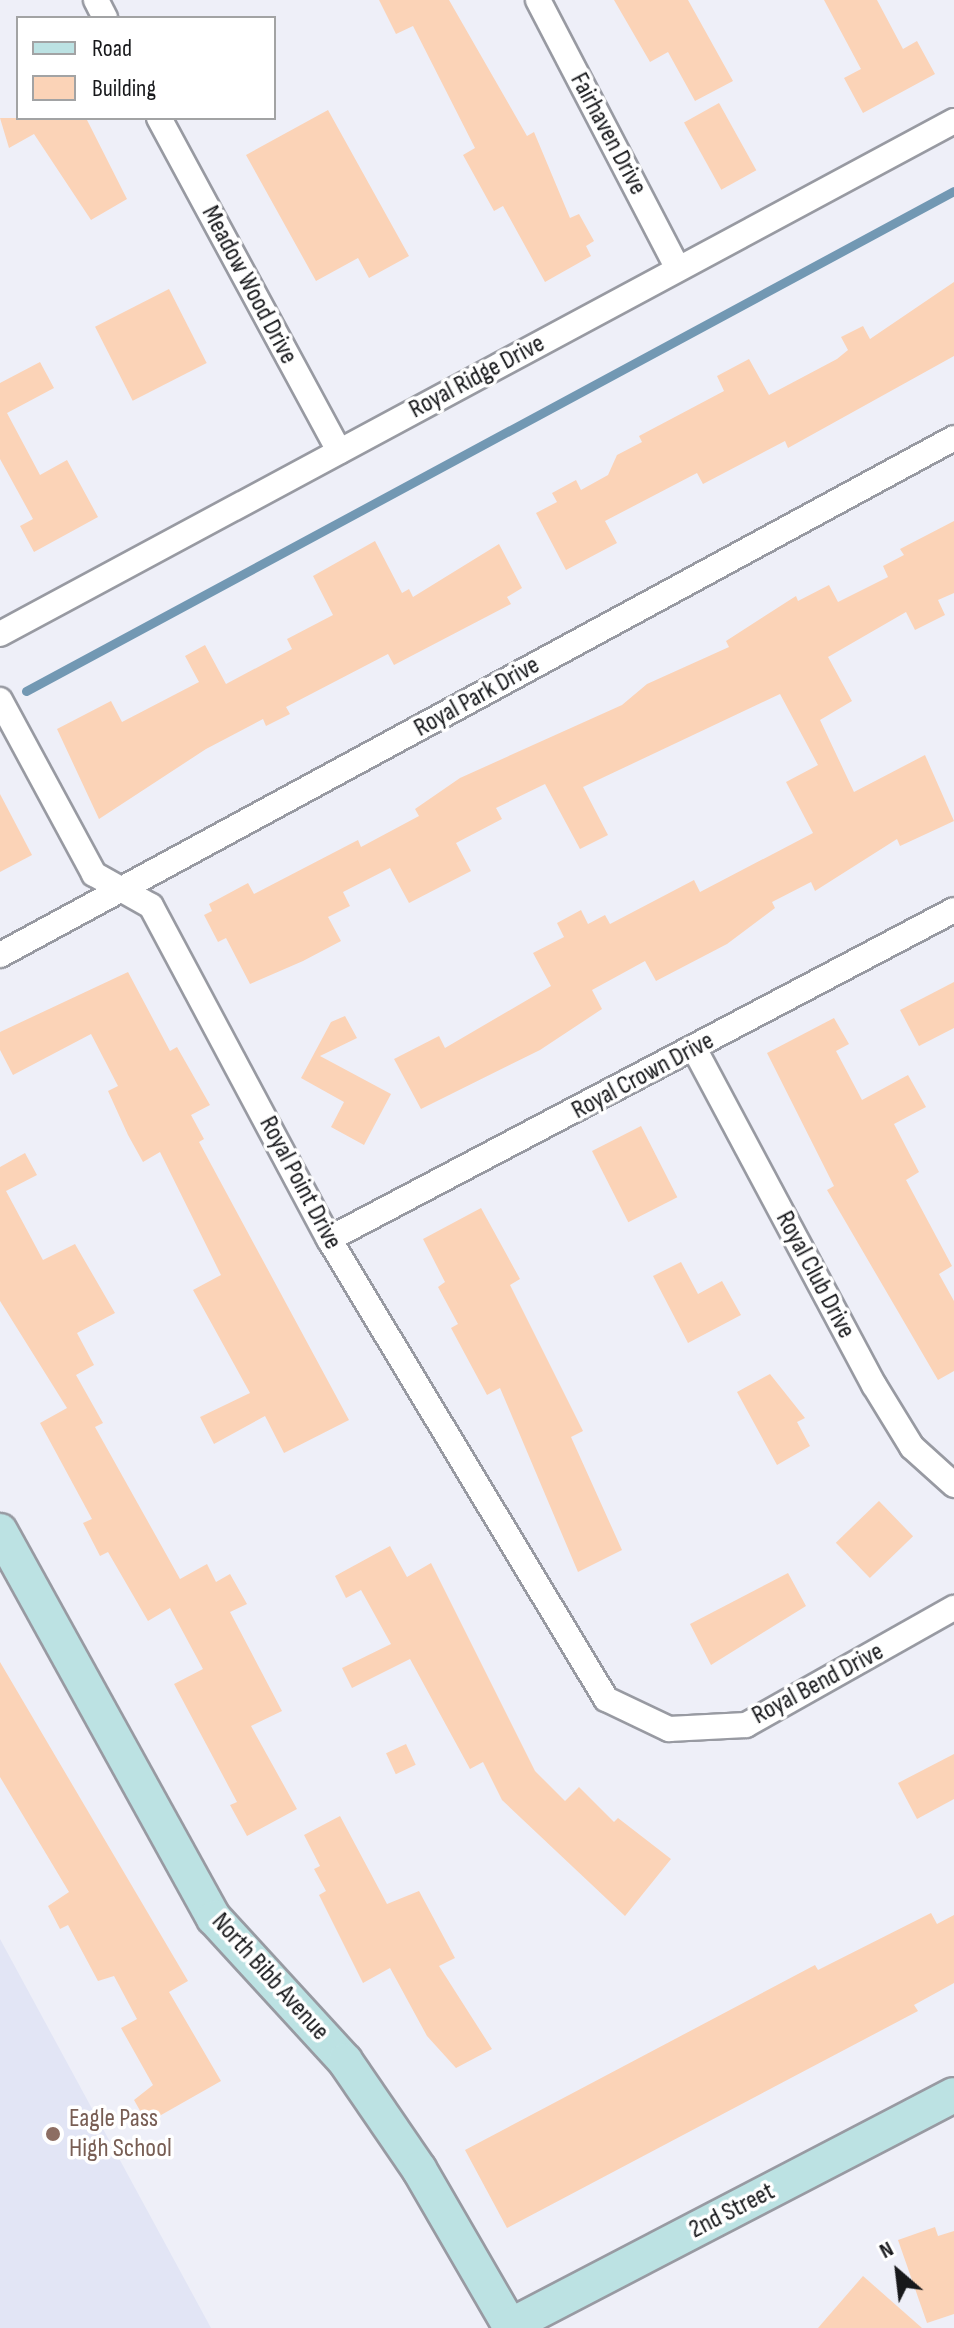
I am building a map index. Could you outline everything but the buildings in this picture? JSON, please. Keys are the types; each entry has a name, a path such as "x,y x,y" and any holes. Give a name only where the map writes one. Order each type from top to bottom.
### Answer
{"main road":[{"name":"North Bibb Avenue","path":"0,1531 214,1918 345,2061 509,2327"},
{"name":"2nd Street","path":"509,2327 954,2095"}],"street":[{"name":"Fairhaven Drive","path":"538,0 678,269"},
{"name":"Meadow Wood Drive","path":"160,120 339,451"},
{"name":"Royal Ridge Drive","path":"0,634 954,121"},
{"name":"Royal Park Drive","path":"0,955 954,438"},
{"name":"Royal Point Drive","path":"0,700 94,874 151,906 329,1239 596,1679"},
{"name":"Royal Crown Drive","path":"329,1239 695,1050 954,910"},
{"name":"Royal Club Drive","path":"695,1050 874,1385 912,1447 954,1485"},
{"name":"Royal Bend Drive","path":"596,1679 606,1699 669,1729 746,1725 954,1608"}],"shaded area":[{"name":"Eagle Pass High School","path":"0,1939 211,2328 0,2328"}],"waterway":[{"path":"26,691 954,191"}],"place":[{"name":"Eagle Pass High School","path":"53,2134"}]}
